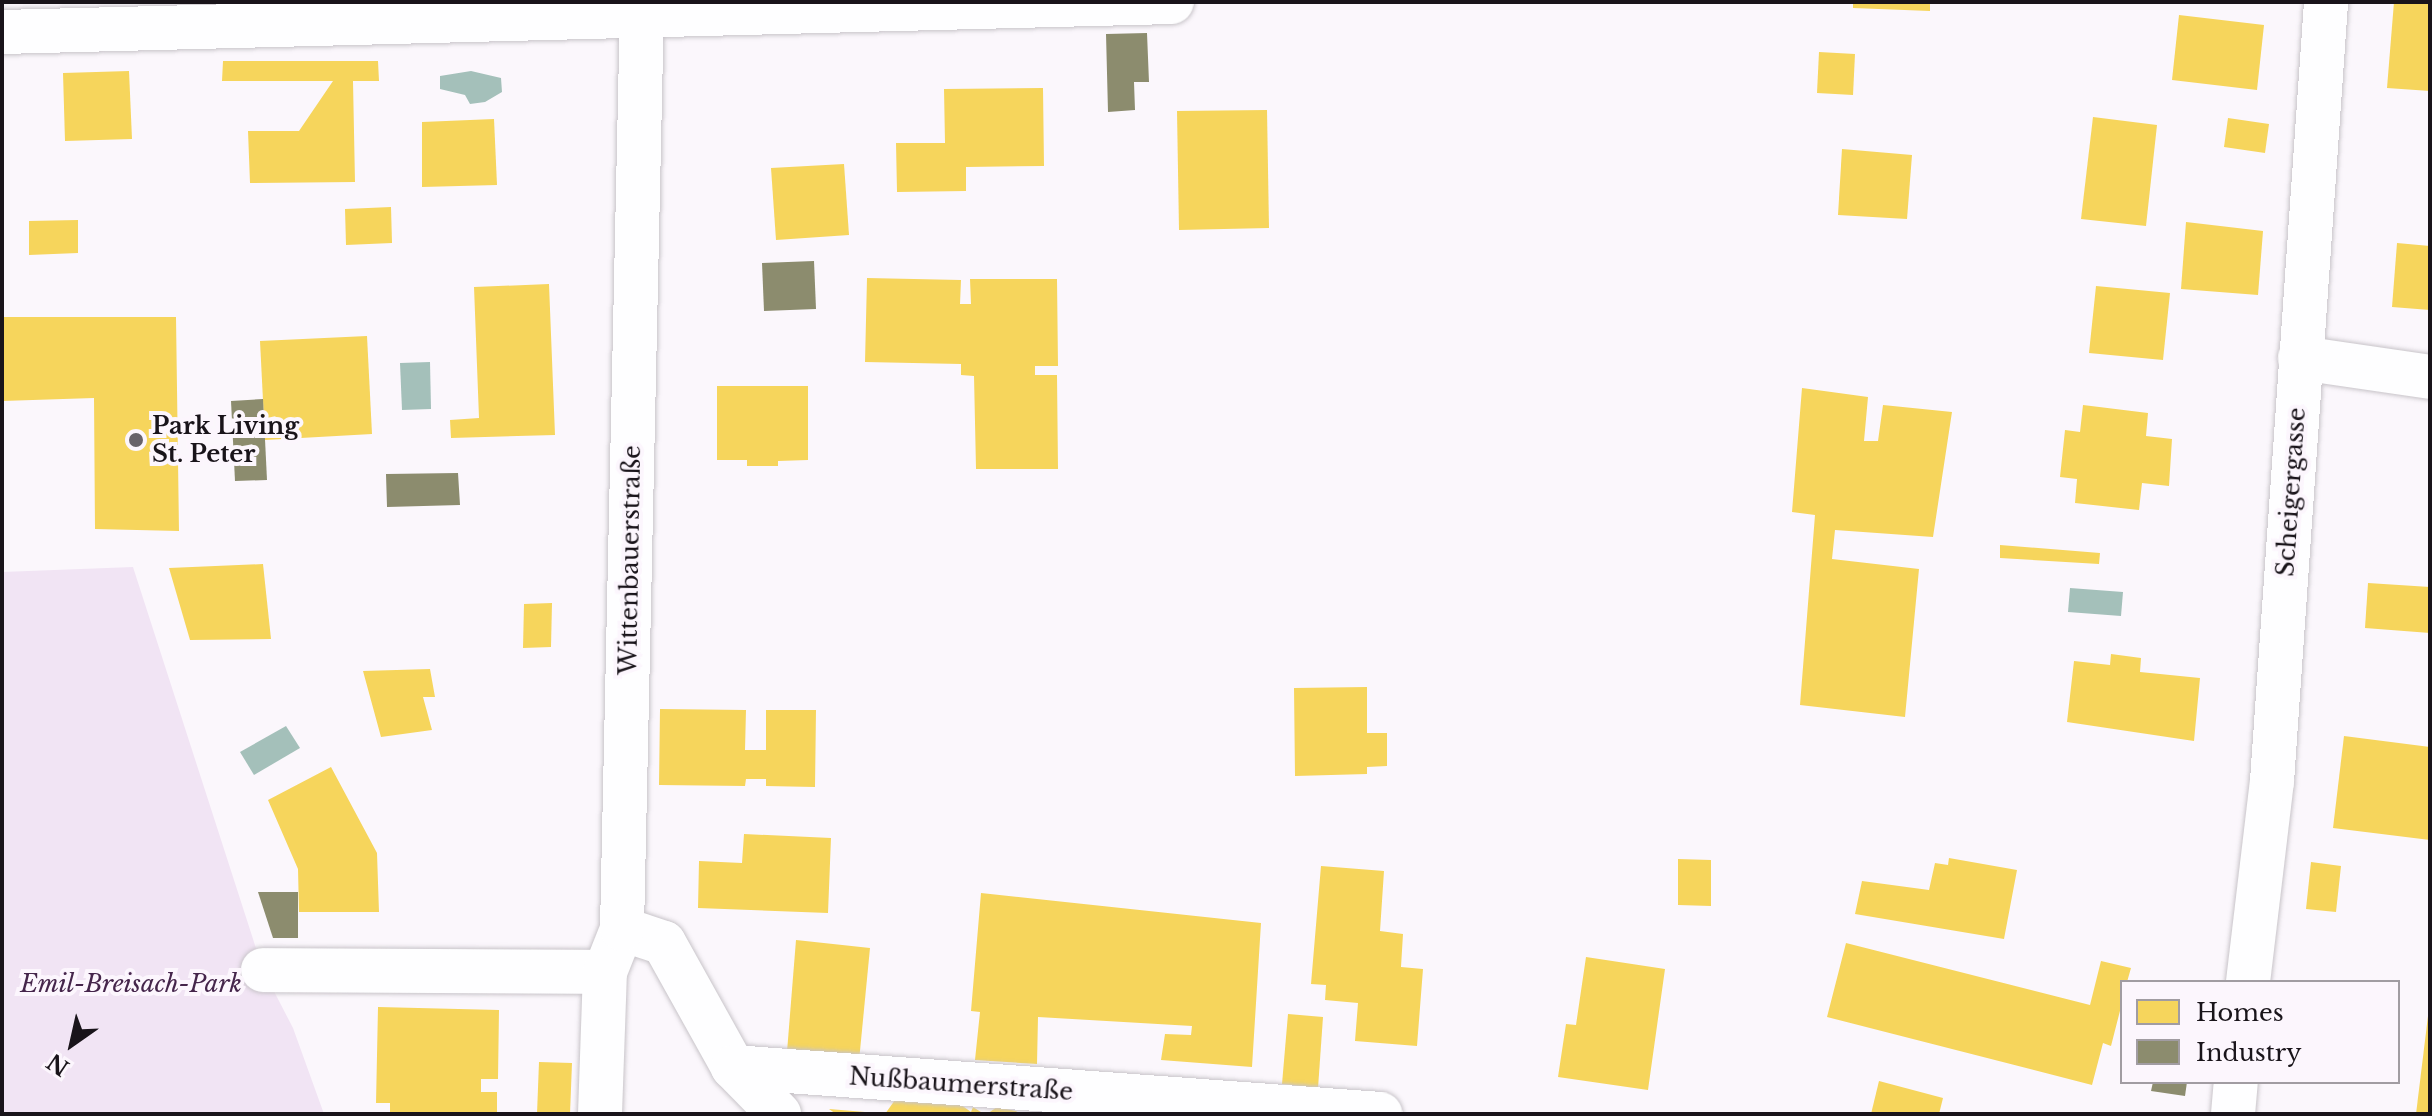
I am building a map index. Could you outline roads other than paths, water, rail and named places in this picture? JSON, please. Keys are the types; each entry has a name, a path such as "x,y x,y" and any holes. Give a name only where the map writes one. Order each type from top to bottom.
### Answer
{"street":[{"path":"2,32 642,8 1172,2"},
{"name":"Scheigergasse","path":"2248,980 2272,781 2326,2"},
{"name":"Wittenbauerstraße","path":"600,1114 605,972 622,929 642,8"},
{"path":"2300,358 2430,377"},
{"path":"622,929 664,943 733,1067 779,1114"},
{"path":"263,970 605,972"},
{"name":"Nußbaumerstraße","path":"733,1067 1380,1114"},
{"path":"2233,1114 2236,1084"}],"place":[{"name":"Park Living St. Peter","path":"136,440"}],"park label":[{"name":"Emil-Breisach-Park","path":"131,984"}]}
